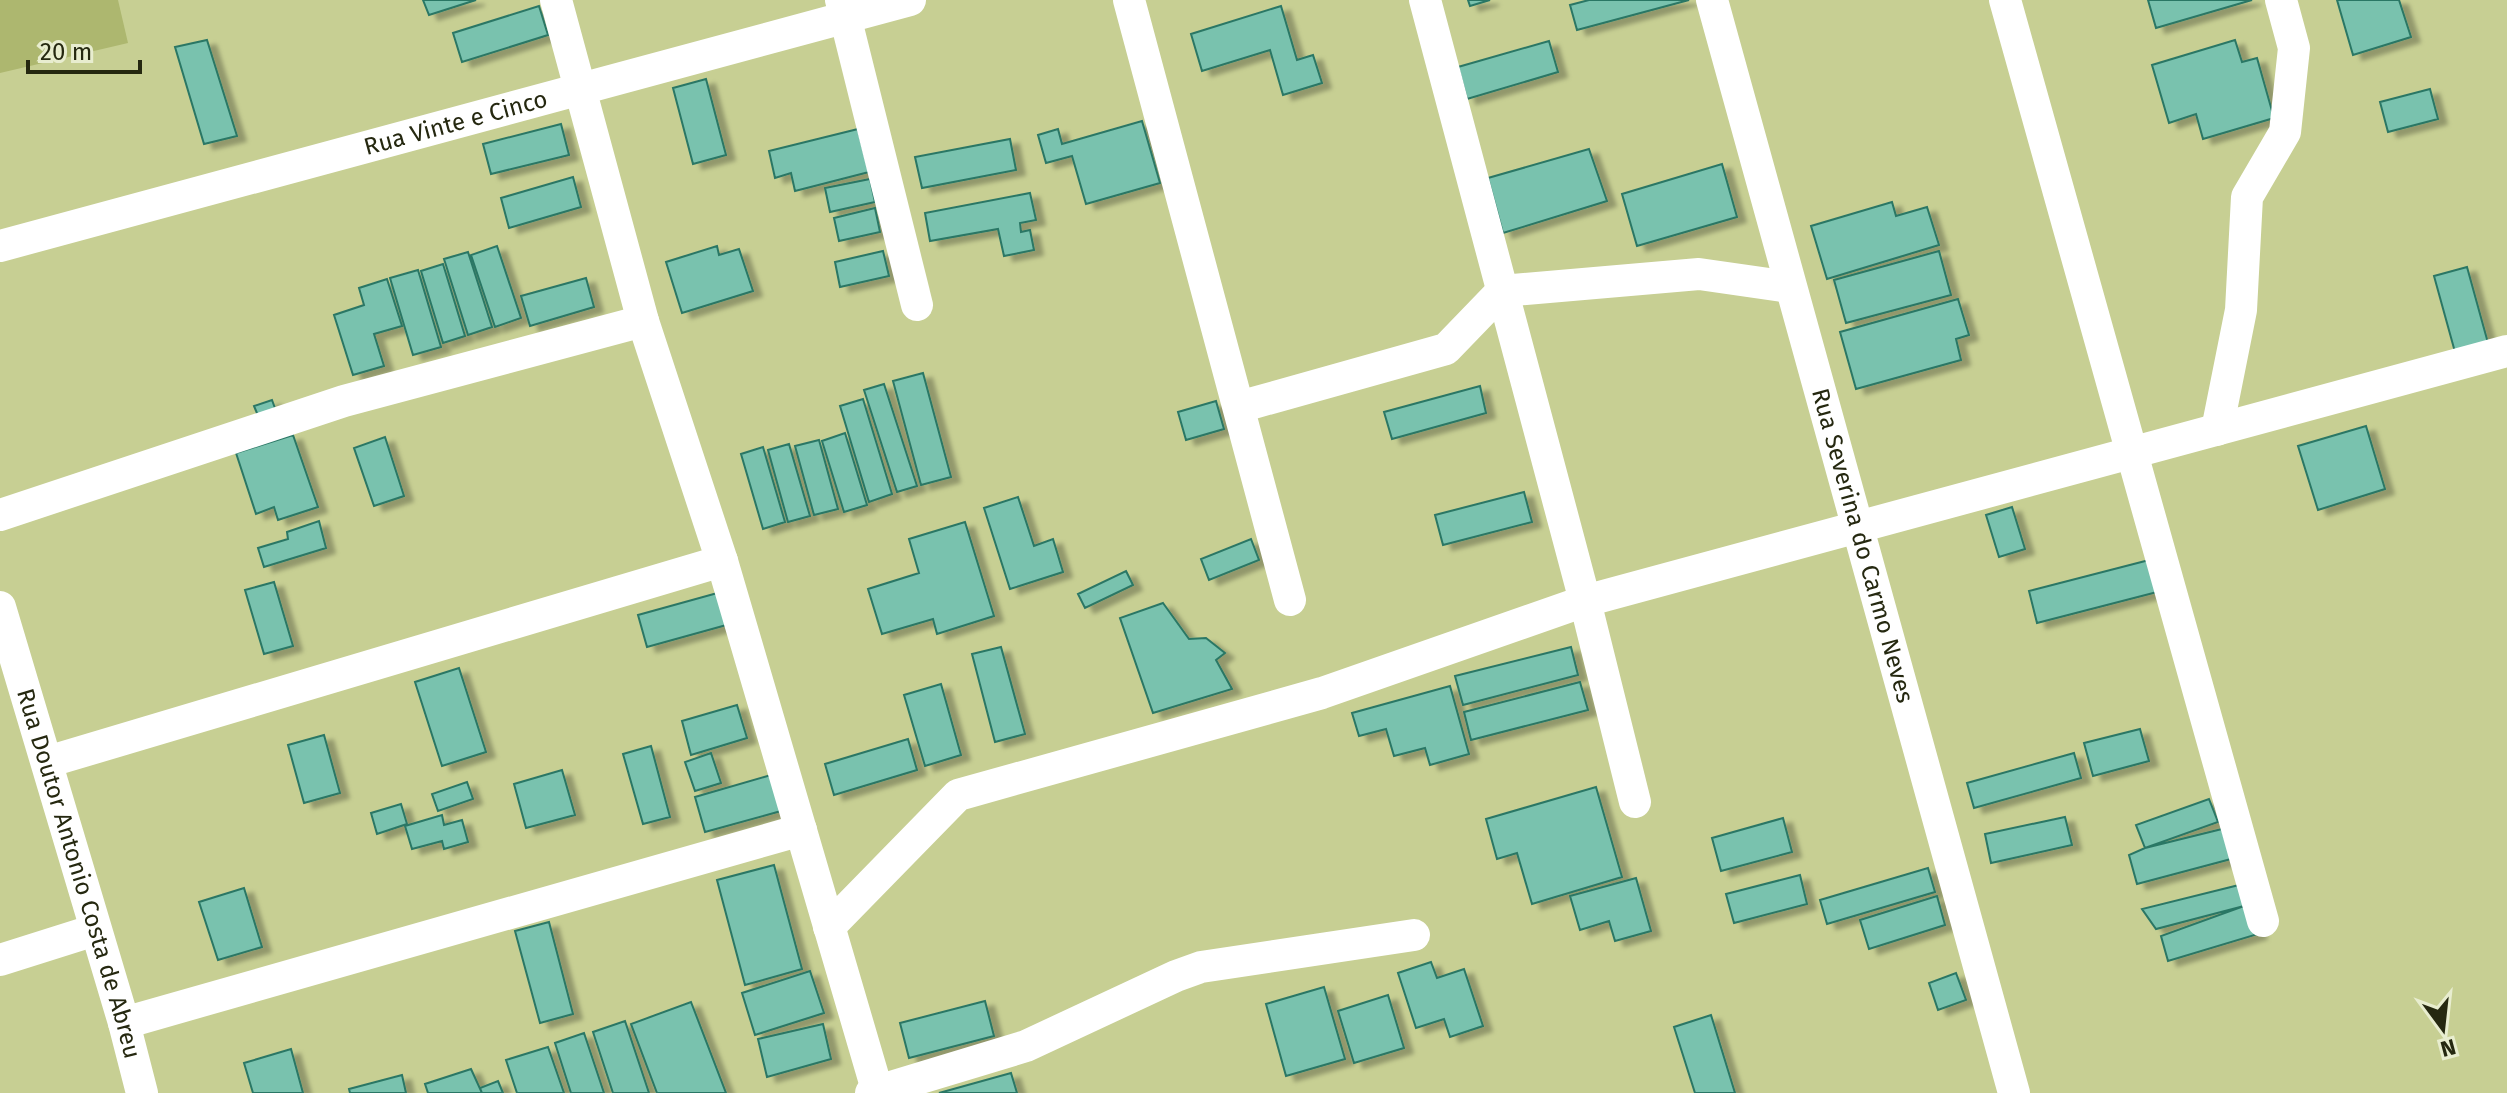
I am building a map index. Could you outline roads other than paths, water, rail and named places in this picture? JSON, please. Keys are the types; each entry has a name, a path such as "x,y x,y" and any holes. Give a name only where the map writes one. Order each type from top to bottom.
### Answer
{"street":[{"path":"556,0 643,321 722,561 875,1092 1026,1046 1201,967 1414,935"},
{"name":"Rua Vinte e Cinco","path":"0,246 579,89 844,9 910,0"},
{"path":"1129,0 1290,600"},
{"path":"1425,0 1585,601 1635,802"},
{"name":"Rua Severina do Carmo Neves","path":"1712,0 2014,1093"},
{"path":"2005,0 2263,921"},
{"path":"2217,430 2241,310 2247,197 2285,132 2294,48 2281,0"},
{"path":"844,9 917,305"},
{"path":"1239,407 1446,349 1502,291 1699,274 1790,287"},
{"path":"0,515 344,401 643,321"},
{"path":"829,927 958,795 1322,693 1585,601 2507,351"},
{"path":"47,762 722,561"},
{"name":"Rua Doutor Antonio Costa de Abreu","path":"0,607 142,1093"},
{"path":"124,1023 801,830"},
{"path":"0,960 95,930"}]}
